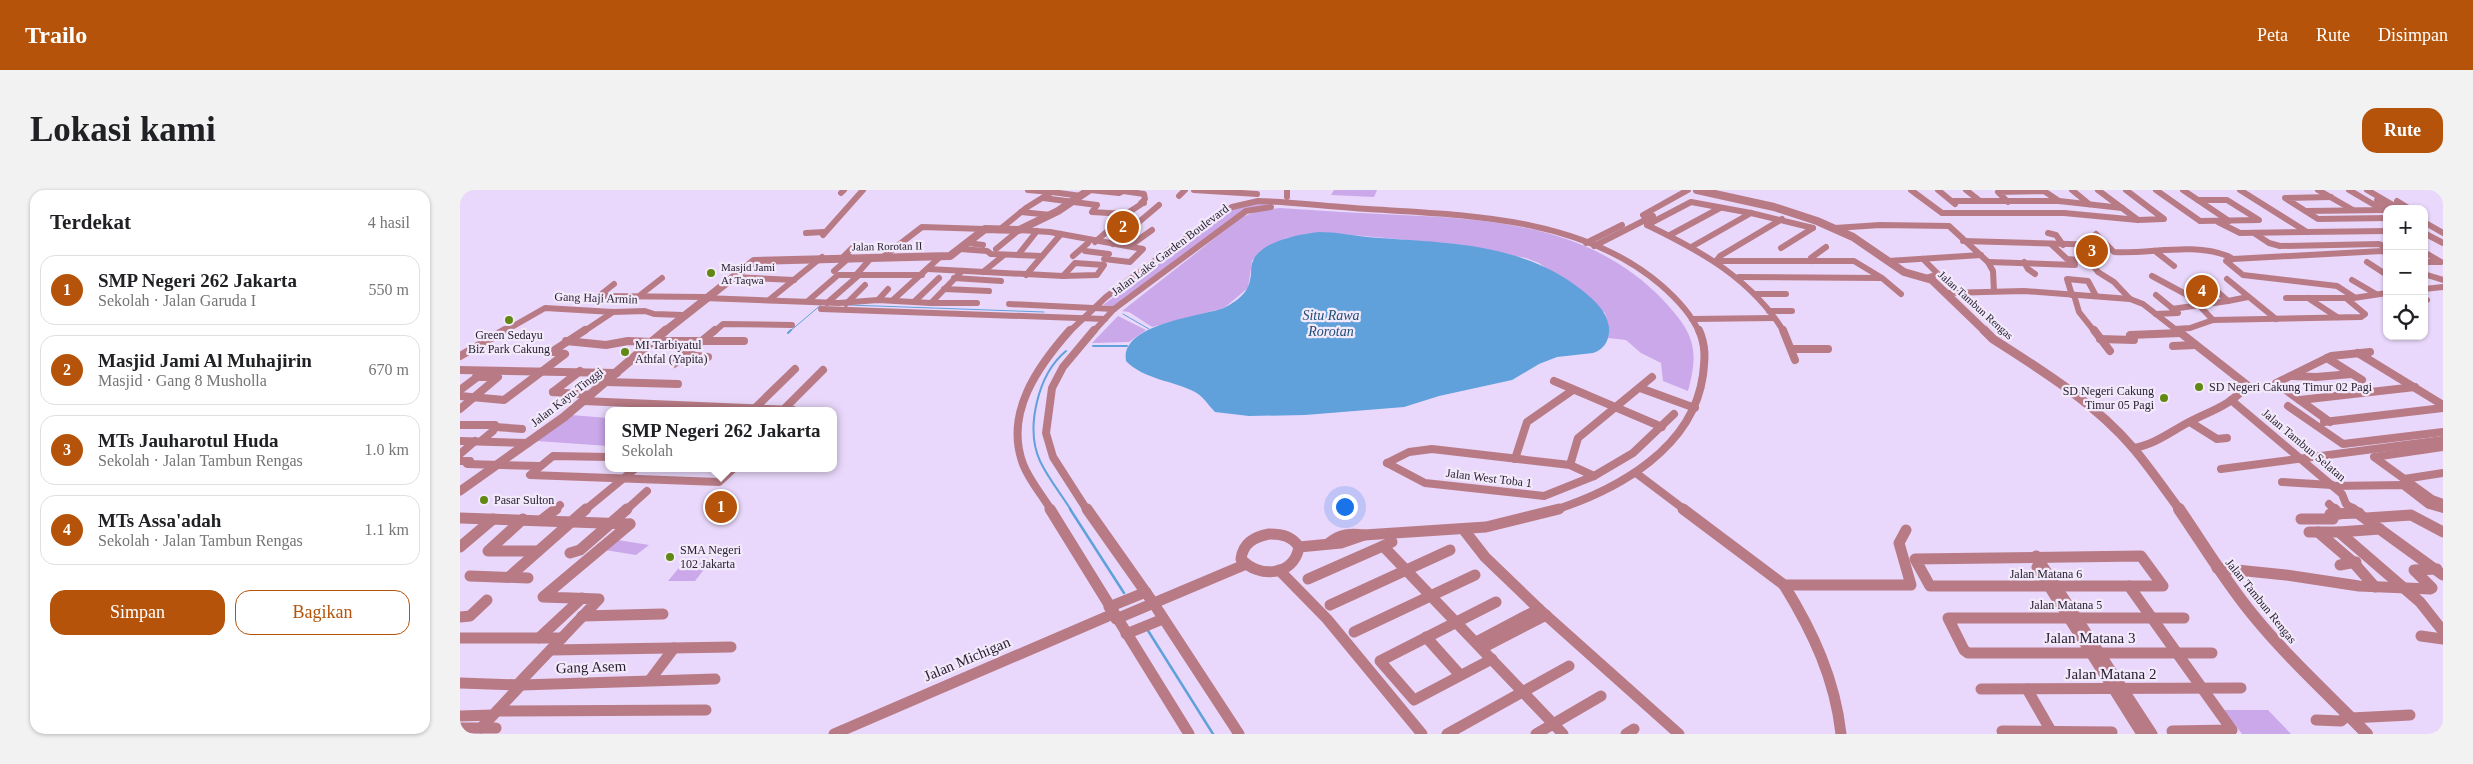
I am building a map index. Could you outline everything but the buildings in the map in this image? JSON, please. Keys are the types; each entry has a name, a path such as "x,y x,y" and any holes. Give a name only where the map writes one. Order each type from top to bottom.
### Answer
{"street":[{"path":"807,233 822,233 863,190"},
{"path":"1028,190 1053,191 1081,196"},
{"path":"996,249 1019,230 1051,215 1072,202 1090,190 1144,194 1143,197 1145,199 1141,203 1143,203 1129,213 1120,215 1093,213 1098,207 1095,205 1072,202 1043,198"},
{"path":"1178,196 1185,190"},
{"path":"1193,197 1196,190 1214,193 1257,194"},
{"path":"1287,190 1288,201 1486,216 1540,227 1590,244 1635,265 1655,280 1681,305 1692,319 1704,344 1705,371 1695,406 1682,431 1660,456 1636,473 1591,496 1540,515 1502,525 1464,530 1364,536 1355,541 1299,547"},
{"path":"1590,244 1688,190"},
{"path":"1703,190 1688,201 1647,224 1693,246 1739,278 1784,329 1793,349 1795,360"},
{"name":"Jalan Tambun Rengas","path":"1703,190 1774,207 1837,228 1906,273 1926,278 1950,293 1993,339 2061,383 2136,448 2283,649 2353,716 2367,734"},
{"path":"1911,190 1939,212 2046,213 2138,220 2159,220 2164,218 2126,190"},
{"path":"1938,190 1967,213"},
{"path":"1966,190 1980,201"},
{"path":"2072,190 2090,204"},
{"path":"2098,190 2138,220"},
{"path":"2156,190 2198,220 2218,222 2258,220 2227,200 2198,200"},
{"path":"2183,190 2229,221"},
{"path":"2240,190 2307,232"},
{"path":"2318,190 2383,228"},
{"path":"2305,211 2383,210 2349,190"},
{"path":"2359,190 2385,205"},
{"path":"2367,190 2393,205"},
{"path":"999,230 1020,212 1053,191"},
{"path":"2008,202 1998,192 2046,191 2059,201"},
{"path":"2378,196 2394,200 2403,205"},
{"path":"1677,197 1720,208 1782,219 1813,228 1781,248"},
{"path":"2331,197 2285,198 2318,219 2383,214"},
{"name":"Jalan Lake Garden Boulevard","path":"1189,734 1023,464 1018,437 1019,415 1026,390 1039,367 1080,318 1093,307 1232,206 1258,201 1288,201"},
{"name":"Jalan Lake Garden Boulevard","path":"1239,734 1146,592 1053,457 1046,433 1047,413 1052,388 1063,367 1114,309 1246,211 1288,201"},
{"path":"1590,244 1688,201"},
{"path":"1952,201 2059,201 2122,208"},
{"path":"2033,202 2046,213"},
{"path":"1101,262 1141,220 1159,205 1143,203"},
{"path":"1670,235 1720,208"},
{"path":"1020,212 1051,215"},
{"path":"1693,246 1751,213"},
{"path":"2363,216 2383,218"},
{"path":"2428,218 2434,222 2432,227"},
{"path":"1782,219 1720,256 1716,261 1854,261 1882,278 1901,294"},
{"path":"1141,220 1152,222"},
{"path":"1837,228 1879,222 1948,226 1988,262 1993,271 1994,291"},
{"path":"2218,222 2235,232 2254,233 2383,230"},
{"path":"2428,224 2443,233"},
{"path":"884,257 921,227 1037,231 1143,249 1131,262 1075,262 1063,276"},
{"path":"1073,256 1111,228"},
{"path":"2428,228 2443,233"},
{"name":"Jalan Rorotan II","path":"683,315 757,260 952,255 985,229"},
{"path":"1130,246 1152,230"},
{"path":"1018,255 1037,231"},
{"path":"2048,233 2056,235 2063,244"},
{"path":"2254,233 2269,243 2280,246 2379,244 2383,246"},
{"path":"1026,276 1060,234"},
{"path":"2096,234 2113,252 2118,253 2193,248 2200,251 2222,252 2234,259"},
{"path":"2428,235 2443,243"},
{"path":"1963,241 1999,238 2051,244 2107,245"},
{"path":"968,243 983,244"},
{"path":"2051,244 2067,259 2090,260 2103,276 2130,299"},
{"path":"834,271 854,246"},
{"path":"1813,261 1811,258 1826,247"},
{"path":"960,249 987,251 991,254 1042,256"},
{"path":"1085,251 1109,254"},
{"path":"2155,251 2174,266"},
{"path":"2352,297 2337,286 2243,275 2226,261 2234,259 2383,252"},
{"path":"2428,254 2442,262"},
{"path":"983,272 1004,255"},
{"path":"1888,261 1981,255"},
{"path":"893,300 941,256"},
{"path":"770,300 822,257"},
{"path":"827,303 858,275 872,257"},
{"path":"1923,259 1938,274 1926,278"},
{"path":"928,269 1026,276 1041,273 1063,276 1095,276 1104,266 1101,262"},
{"path":"1988,262 2075,265"},
{"path":"2024,262 2028,269 2035,274"},
{"path":"2367,262 2383,272"},
{"path":"2428,262 2442,262"},
{"path":"2033,263 2038,268 2046,270"},
{"path":"931,303 962,271"},
{"path":"808,301 837,276 922,275"},
{"path":"2243,275 2244,278 2227,278 2276,319"},
{"path":"2428,275 2443,280"},
{"path":"2152,276 2191,297 2213,320"},
{"path":"732,277 794,280"},
{"path":"639,297 662,278"},
{"path":"915,301 939,278"},
{"path":"954,278 1001,281"},
{"path":"1739,278 1882,278"},
{"path":"2096,296 2088,281 2067,279 2079,312 2110,351"},
{"path":"2352,280 2383,297"},
{"path":"614,284 600,296 808,301 846,304 878,300 977,303"},
{"path":"846,304 865,285"},
{"path":"2211,286 2228,301"},
{"path":"2428,289 2443,287"},
{"path":"878,300 888,289"},
{"path":"944,289 989,291"},
{"path":"1950,293 1994,291 2096,296 2130,299 2140,302 2247,385 2241,393 2216,411 2136,448"},
{"path":"2286,298 2352,297 2383,293"},
{"path":"1755,294 1786,294"},
{"path":"2156,295 2178,313 2156,314"},
{"path":"2172,308 2248,297"},
{"path":"2307,297 2337,318"},
{"path":"2100,339 2134,340 2130,335 2178,331 2196,327 2213,320 2363,317 2364,314 2361,310 2347,300 2352,297"},
{"path":"1009,304 1114,309"},
{"name":"Gang Haji Armin","path":"460,356 543,309 613,312 645,311 654,314 683,315"},
{"path":"821,309 1105,319"},
{"path":"1769,311 1792,311"},
{"path":"553,351 613,312"},
{"name":"Jalan Kayu Tinggi","path":"460,492 587,398 683,315"},
{"path":"674,364 731,317"},
{"path":"1692,319 1774,318"},
{"path":"723,324 792,325"},
{"path":"566,341 606,345 615,345 628,341 744,341"},
{"path":"2173,346 2195,345"},
{"path":"472,398 504,400 565,354 538,349"},
{"path":"1793,349 1828,349"},
{"path":"2330,422 2276,383 2327,358 2370,352"},
{"path":"2358,353 2443,406"},
{"path":"684,356 708,357"},
{"path":"2327,358 2362,380"},
{"path":"756,407 795,369"},
{"path":"460,370 617,373"},
{"path":"460,390 486,370"},
{"path":"786,407 823,370"},
{"path":"581,371 553,392 587,398 724,407"},
{"path":"2292,376 2316,377 2352,374"},
{"path":"460,409 498,377 476,377"},
{"path":"1570,465 1578,438 1652,377"},
{"path":"1554,381 1662,427"},
{"path":"606,382 678,384"},
{"path":"1642,387 1695,406"},
{"path":"2300,400 2415,387"},
{"path":"1573,390 1527,422 1515,458 1570,465 1594,476"},
{"path":"460,396 472,395 472,398"},
{"name":"Jalan Tambun Selatan","path":"2231,400 2343,494 2346,504 2438,568"},
{"path":"2288,406 2336,441 2349,444 2443,432"},
{"path":"2312,424 2443,406"},
{"name":"Jalan West Toba 1","path":"1515,458 1420,449 1409,452 1387,463 1425,483 1544,496 1594,476 1633,453 1674,414"},
{"path":"2301,416 2317,414"},
{"path":"2190,422 2218,439 2227,438"},
{"path":"460,424 496,424 522,429"},
{"path":"460,454 478,441 496,424"},
{"path":"2221,468 2443,440"},
{"path":"460,441 528,443"},
{"path":"2443,447 2375,456 2376,460 2432,499 2443,502"},
{"path":"605,457 553,456 530,475 719,482 730,472"},
{"path":"460,461 470,461 467,464 539,466"},
{"path":"509,577 571,521 631,472"},
{"path":"1636,473 1784,585 1806,620 1829,670 1838,706 1841,734"},
{"path":"2404,479 2443,473"},
{"path":"2282,482 2332,486 2403,485 2429,505 2443,509"},
{"path":"570,553 580,550 647,492"},
{"path":"2329,504 2339,514"},
{"path":"542,520 560,505"},
{"path":"2301,519 2332,518 2330,514 2363,516 2411,515 2443,532"},
{"path":"460,518 630,524 543,598 582,598"},
{"path":"460,547 493,519"},
{"path":"523,519 488,551 538,551"},
{"path":"2375,587 2353,562 2313,532 2380,529"},
{"path":"1464,530 1485,557 1542,612 1680,734"},
{"path":"1784,585 1911,585 1899,543 1906,530"},
{"path":"2339,532 2406,589 2425,608 2443,632"},
{"path":"1269,534 1286,536 1292,539 1299,547 1299,553 1293,563 1279,570 1259,572 1244,565 1241,559 1241,552 1244,546 1260,536 1269,534"},
{"path":"1308,579 1387,544 1406,570 1563,734"},
{"path":"2332,546 2354,545"},
{"path":"1330,605 1450,550"},
{"path":"2033,556 2118,689 2152,734"},
{"name":"Jalan Matana 6","path":"2033,556 2141,556 2162,586 1930,586 1916,557 2033,556"},
{"path":"2340,565 2369,559"},
{"path":"1113,613 1154,604 1244,565"},
{"path":"2224,569 2406,589 2432,588 2414,570 2438,568"},
{"path":"1279,570 1326,620 1422,734"},
{"path":"1354,632 1475,575"},
{"path":"470,576 528,578"},
{"path":"2130,586 2232,730"},
{"path":"1113,613 1146,592"},
{"path":"539,638 582,598"},
{"name":"Gang Asem","path":"519,685 599,599 582,598"},
{"path":"460,618 470,616 487,600"},
{"path":"1492,658 1414,700 1380,661 1496,602"},
{"path":"1479,645 1542,612"},
{"name":"Jalan Michigan","path":"834,734 1113,613"},
{"path":"582,616 663,614"},
{"name":"Jalan Matana 5","path":"1948,618 2184,618"},
{"name":"Jalan Matana 3","path":"1948,618 1964,650 1968,653 2212,652"},
{"path":"1126,634 1163,619"},
{"path":"2421,636 2443,639"},
{"path":"1426,637 1460,675"},
{"path":"460,638 562,638"},
{"name":"Gang Asem","path":"551,650 731,647"},
{"path":"650,680 674,648"},
{"path":"1447,734 1568,666"},
{"name":"Gang Asem","path":"519,685 715,679"},
{"path":"460,683 519,685"},
{"path":"481,728 519,685"},
{"name":"Jalan Matana 2","path":"1981,689 2241,688"},
{"path":"2026,689 2050,731"},
{"path":"2118,689 2142,734"},
{"path":"1536,734 1601,696"},
{"path":"460,716 495,713 706,710"},
{"path":"2316,720 2341,721 2353,716 2410,715"},
{"path":"460,728 496,728"},
{"path":"2172,732 2232,730"},
{"path":"2002,731 2112,732"}],"shaded area":[{"path":"1334,190 1377,190 1374,197 1331,195"},
{"path":"1254,203 1277,205 1258,206 1113,306 1103,305 1236,207"},
{"path":"1280,208 1436,217 1507,224 1575,242 1606,256 1636,276 1673,311 1691,341 1693,363 1688,391 1663,381 1661,363 1641,353 1626,340 1608,338 1609,330 1605,313 1539,263 1526,258 1452,244 1319,232 1286,238 1260,251 1252,261 1248,288 1224,308 1152,327 1129,312 1122,311 1242,217 1261,210"},
{"path":"1118,316 1146,330 1129,342 1092,343"},
{"path":"571,415 605,418 605,446 537,441"},
{"path":"618,540 649,545 636,555 605,550"},
{"path":"683,563 709,563 695,581 668,581"},
{"path":"2224,710 2268,710 2291,734 2242,734"}],"water":[{"name":"Situ Rawa Rorotan","path":"1319,232 1460,245 1512,255 1537,264 1561,275 1596,302 1608,321 1608,339 1601,349 1593,353 1557,357 1539,364 1512,380 1439,396 1404,407 1305,415 1249,416 1215,412 1195,392 1141,372 1126,361 1127,348 1135,338 1148,330 1180,319 1224,308 1237,300 1247,289 1251,278 1253,261 1264,248 1282,240"}],"waterway":[{"path":"789,332 822,304"},
{"path":"849,305 1044,312"},
{"path":"1123,314 1149,329"},
{"path":"1093,346 1127,346"},
{"path":"1066,351 1056,361 1042,387 1034,418 1034,433 1040,461 1071,510"},
{"path":"1070,509 1124,593"},
{"path":"1147,629 1213,734"}],"place":[{"name":"Masjid Jami Al Muhajirin","path":"1123,227"},
{"name":"MTs Jauharotul Huda","path":"2092,251"},
{"name":"Masjid Jami At Taqwa","path":"711,273"},
{"name":"MTs Assa'adah","path":"2202,291"},
{"name":"Green Sedayu Biz Park Cakung","path":"509,320"},
{"name":"MI Tarbiyatul Athfal (Yapita)","path":"625,352"},
{"name":"SD Negeri Cakung Timur 02 Pagi","path":"2199,387"},
{"name":"SD Negeri Cakung Timur 05 Pagi","path":"2164,398"},
{"name":"Pasar Sulton","path":"484,500"},
{"name":"SMP Negeri 262 Jakarta","path":"721,507"},
{"name":"SMA Negeri 102 Jakarta","path":"670,557"}]}
